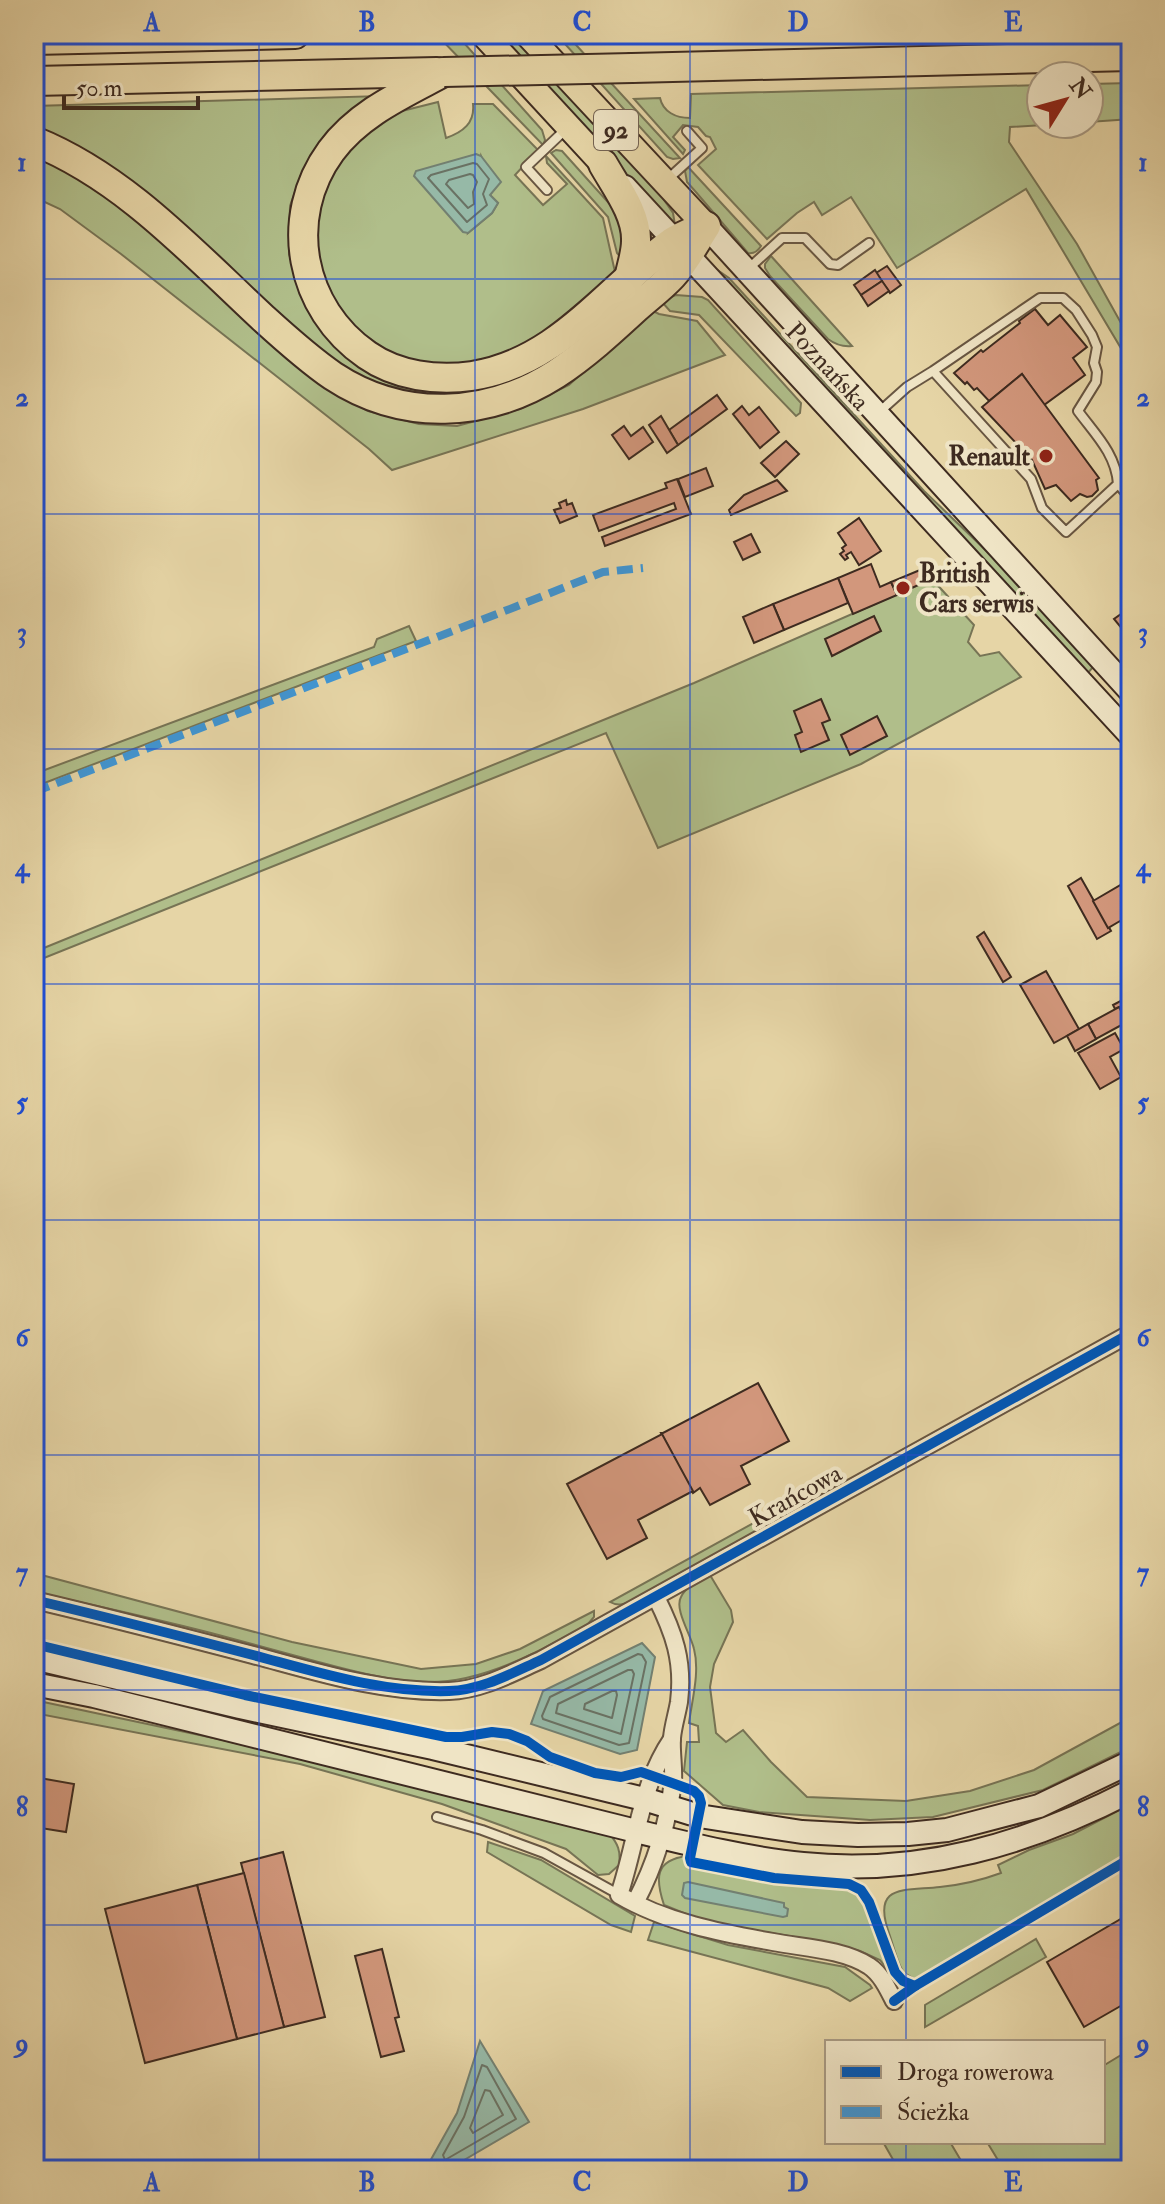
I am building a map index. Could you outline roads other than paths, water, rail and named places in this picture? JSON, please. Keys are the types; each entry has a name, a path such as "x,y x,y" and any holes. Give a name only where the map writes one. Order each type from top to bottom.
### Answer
{"highway":[{"path":"34,40 295,34"},
{"path":"34,81 1131,56"},
{"path":"444,72 379,107 345,134 329,153 306,199 302,236 307,268 318,299 343,335 369,357 401,371 434,378 475,376 518,363 552,344 586,319 629,279 681,248 706,226"},
{"path":"34,141 85,166 128,197 333,377 387,402 421,409 453,410 494,402 544,381 596,344 671,278 681,248"},
{"path":"603,164 628,209 636,231 629,279"}],"main road":[{"name":"Poznańska","path":"483,34 603,164"},
{"name":"Poznańska","path":"527,34 706,226"}],"street":[{"name":"Poznańska","path":"603,164 1131,736"},
{"name":"Poznańska","path":"706,226 1131,692"},
{"name":"Krańcowa","path":"34,1600 395,1690 452,1691 477,1687 541,1660 1131,1333"},
{"path":"635,1903 655,1862 668,1807 673,1773 672,1739 679,1701 681,1663 672,1629 656,1597"},
{"path":"34,1658 240,1707 433,1748 644,1799 707,1818 802,1832 858,1835 921,1833 980,1823 1039,1806 1131,1762"},
{"path":"34,1684 661,1837 802,1864 855,1867 907,1865 971,1853 1053,1828 1131,1791"},
{"path":"672,1739 659,1758 644,1799 619,1895 685,1922 733,1935 853,1958 872,1968 894,2001"}],"lane":[{"path":"547,190 526,167 569,127"},
{"path":"664,182 702,148 687,131"},
{"path":"747,270 782,238 805,238 830,264 838,265 869,243"},
{"path":"877,413 907,387 1040,298 1063,298 1076,310 1097,347 1094,363 1096,382 1078,411 1111,455 1117,469 1118,484 1131,499"},
{"path":"933,371 1031,479 1042,508 1066,532 1118,484"},
{"path":"437,1817 544,1853 619,1895"}],"water":[{"path":"476,154 501,182 490,195 498,203 492,213 468,233 463,232 414,176 416,171"},
{"path":"642,1643 655,1657 637,1750 620,1754 531,1724 543,1691"},
{"path":"684,1883 784,1903 788,1909 787,1916 685,1898 682,1895"},
{"path":"480,2041 529,2122 447,2170 434,2170 429,2163 457,2113"}],"place":[{"name":"Renault","path":"1046,456"},
{"name":"British Cars serwis","path":"903,588"}]}
